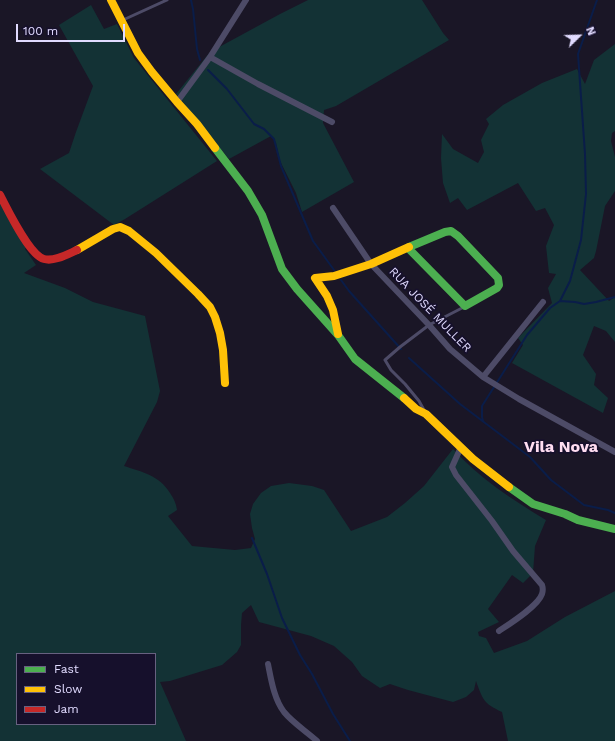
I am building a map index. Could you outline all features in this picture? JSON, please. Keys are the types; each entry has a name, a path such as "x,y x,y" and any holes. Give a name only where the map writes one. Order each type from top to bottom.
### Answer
{"street":[{"path":"111,0 138,53 152,72 197,124 248,190 262,215 282,269 297,289 338,335 355,358 406,399 416,409 426,414 473,459 533,504 548,510 565,514 578,520 608,526 615,529"},
{"path":"177,102 210,57 246,0"},
{"path":"210,57 258,84 332,122"},
{"path":"0,195 25,241 44,260 51,260 68,254 119,227 127,230 154,250 195,291 215,316 220,331 223,348 225,383"},
{"name":"RUA JOSÉ MULLER","path":"333,208 371,264 450,349 483,377 519,399 615,452"},
{"path":"338,335 333,310 327,296 315,278 334,276 371,264 408,248 445,232 451,231 458,236 498,278 499,285 497,288 466,306 408,248"},
{"path":"483,377 543,302"},
{"path":"461,447 452,467 456,475 492,520 513,551 542,585 542,596 533,606 499,631"},
{"path":"268,664 272,684 283,711 317,741"}],"lane":[{"path":"122,21 167,0"},
{"path":"426,414 419,401 391,370 386,360 400,347 429,325 466,306"}],"green space":[{"path":"308,0 422,0 449,40 336,106 324,110 323,123 354,182 302,212 296,193 280,161 276,143 271,136 229,159 176,94 210,52"},
{"path":"91,5 104,29 117,24 134,58 217,161 114,225 40,169 69,153 93,86 59,25"},
{"path":"615,44 615,131 612,133 611,141 615,157 615,191 605,206 594,258 580,270 609,301 615,297 615,342 606,331 594,326 583,355 596,374 594,385 608,398 603,413 512,363 523,345 518,338 552,303 548,288 556,274 549,273 546,246 554,225 545,208 536,211 518,183 467,210 458,198 450,203 443,183 441,158 442,134 453,149 478,163 484,152 481,140 489,124 486,119 503,105 542,83 577,69 585,84 594,60"},
{"path":"0,190 30,242 25,249 36,265 24,273 65,288 93,302 145,316 160,391 157,402 124,466 150,475 166,487 174,499 177,510 168,516 192,546 235,550 251,548 255,539 250,514 253,504 261,493 271,486 289,483 312,486 324,490 351,531 387,517 405,503 424,486 453,449 485,479 546,520 535,546 533,573 523,583 512,575 488,609 499,622 478,632 479,636 486,638 494,653 527,641 565,617 615,591 615,741 508,741 502,712 484,700 476,681 474,690 466,697 453,702 390,684 380,688 362,676 352,662 334,646 311,636 259,622 251,605 242,613 241,645 237,652 222,665 170,681 160,682 186,741 0,741"}],"waterway":[{"path":"191,0 197,49 200,60"},
{"path":"560,301 570,281 581,240 586,194 585,154 578,54 597,0"},
{"path":"208,70 227,89 254,124 264,129 274,139 281,166 313,241 334,270"},
{"path":"341,280 401,349"},
{"path":"483,421 482,406 527,335 550,308 560,301 584,304 615,297"},
{"path":"409,358 460,404 530,457 551,480 584,505 615,513"},
{"path":"252,538 267,574 282,618 300,655 350,741"}],"traffic: fast":[{"path":"215,148 248,191 262,215 282,269 297,289 338,335 355,359 404,398"},
{"path":"408,248 465,306 497,288 499,285 498,278 458,236 451,231 445,232 409,247"},
{"path":"509,487 533,504 565,514 578,520 615,529"}],"traffic: slow":[{"path":"111,0 138,53 215,148"},
{"path":"77,250 113,229 120,227 129,231 156,253 210,307 220,333 223,350 225,383"},
{"path":"338,334 333,310 327,296 315,278 334,276 371,264 409,247"},
{"path":"404,398 416,409 426,414 473,459 509,487"}],"traffic: jam":[{"path":"0,195 19,231 38,256 48,260 61,257 77,250"}],"district":[{"name":"Vila Nova","path":"561,447"}]}
